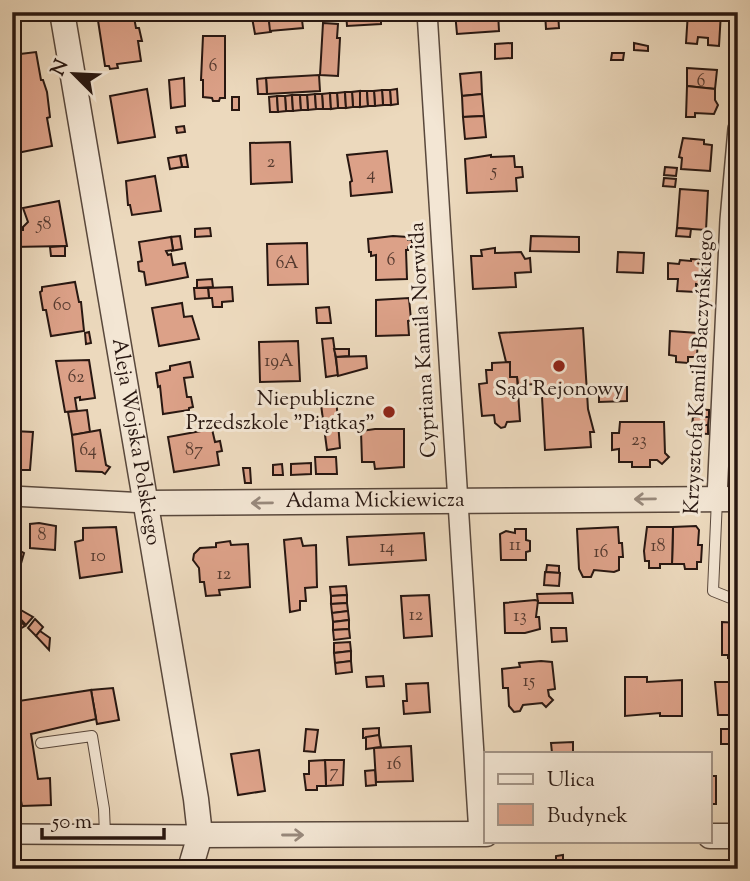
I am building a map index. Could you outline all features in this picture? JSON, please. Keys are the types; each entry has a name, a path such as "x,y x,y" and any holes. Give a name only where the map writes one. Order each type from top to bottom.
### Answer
{"street":[{"name":"Aleja Wojska Polskiego","path":"62,12 196,799 200,835 190,869"},
{"name":"Cypriana Kamila Norwida","path":"427,12 457,501 482,834"},
{"name":"Krzysztofa Kamila Baczyńskiego","path":"727,498 730,220 738,129"},
{"name":"Adama Mickiewicza","path":"12,496 146,503 727,498"},
{"path":"12,834 482,834"},
{"path":"712,836 738,836"}],"lane":[{"name":"Krzysztofa Kamila Baczyńskiego","path":"727,498 713,591 738,601"},
{"path":"41,743 92,736 104,809 105,834"}],"building":[{"path":"133,12 142,41 138,41 141,61 117,64 118,68 110,69 105,66 97,14"},
{"path":"251,12 268,12 271,32 255,34"},
{"path":"268,12 301,12 303,28 270,31"},
{"path":"346,12 381,12 381,24 347,26"},
{"path":"455,12 498,12 499,31 457,34"},
{"path":"545,12 558,12 559,28 546,29"},
{"path":"688,12 721,12 719,46 708,45 708,38 698,37 697,44 686,43"},
{"path":"323,23 338,24 338,76 320,75"},
{"path":"17,28 21,50 20,54 12,55 12,29"},
{"path":"203,36 225,36 225,98 220,98 219,101 203,97"},
{"path":"512,43 512,58 495,59 495,44"},
{"path":"634,43 648,46 648,51 634,50"},
{"path":"36,52 41,80 47,92 50,117 47,118 52,146 12,154 12,55"},
{"path":"612,53 624,53 623,60 611,60"},
{"path":"687,68 717,70 715,89 687,86"},
{"path":"481,72 482,94 462,96 460,74"},
{"path":"319,75 320,91 267,94 266,78"},
{"path":"184,78 185,106 171,108 169,80"},
{"path":"266,78 267,94 258,94 257,79"},
{"path":"687,86 715,89 718,105 714,114 695,113 695,117 686,117"},
{"path":"147,89 155,137 118,143 110,96"},
{"path":"397,89 398,104 391,105 390,90"},
{"path":"382,90 390,90 391,105 383,105"},
{"path":"382,90 383,105 375,106 374,91"},
{"path":"360,91 360,107 353,107 352,92"},
{"path":"360,91 367,91 368,106 360,107"},
{"path":"367,91 374,91 375,106 368,106"},
{"path":"345,92 346,108 338,108 337,93"},
{"path":"345,92 352,92 353,107 346,108"},
{"path":"330,93 331,109 323,109 322,94"},
{"path":"330,93 337,93 338,108 331,109"},
{"path":"315,94 316,109 308,110 307,95"},
{"path":"315,94 322,94 323,109 316,109"},
{"path":"482,94 484,116 463,117 462,96"},
{"path":"292,95 293,111 286,111 285,96"},
{"path":"292,95 300,95 301,110 293,111"},
{"path":"300,95 307,95 308,110 301,110"},
{"path":"277,96 278,112 270,112 269,97"},
{"path":"277,96 285,96 286,111 278,112"},
{"path":"232,97 239,97 239,110 232,110"},
{"path":"484,116 486,137 465,139 463,117"},
{"path":"184,126 185,132 177,133 176,127"},
{"path":"683,138 704,140 704,144 712,145 710,171 681,169 682,158 679,157"},
{"path":"290,142 292,182 251,184 250,143"},
{"path":"387,151 392,192 351,196 352,181 347,155"},
{"path":"186,155 188,167 182,167 180,156"},
{"path":"491,155 514,156 515,167 522,167 523,177 516,178 517,191 467,193 465,159"},
{"path":"180,156 182,167 170,169 168,158"},
{"path":"665,167 677,168 676,176 664,175"},
{"path":"155,176 161,211 132,215 128,205 126,181"},
{"path":"664,178 676,179 675,187 663,186"},
{"path":"680,189 708,191 706,230 677,228"},
{"path":"59,201 67,246 12,247 12,230 23,230 28,222 23,208"},
{"path":"210,228 211,236 195,237 195,229"},
{"path":"677,228 691,229 690,237 676,236"},
{"path":"180,236 182,249 171,251 171,237"},
{"path":"531,236 579,237 579,252 530,251"},
{"path":"171,237 173,250 166,251 168,255 171,254 173,265 185,263 188,277 146,285 144,272 139,271 138,262 142,261 139,242"},
{"path":"408,237 408,240 412,240 412,247 406,250 407,279 376,280 376,255 371,256 369,252 368,239"},
{"path":"307,243 308,284 268,285 267,244"},
{"path":"65,246 65,256 51,256 50,247"},
{"path":"495,248 495,253 521,252 525,259 530,258 531,272 515,273 516,287 473,289 471,256 482,256 481,250"},
{"path":"618,252 644,253 643,273 617,272"},
{"path":"680,260 704,260 708,265 702,285 696,284 696,292 677,291 678,279 668,279 668,263 679,264"},
{"path":"212,279 213,287 197,288 197,280"},
{"path":"75,282 81,302 84,331 51,336 46,310 43,310 40,292 42,287"},
{"path":"232,287 233,301 222,302 222,307 213,307 208,288"},
{"path":"194,288 208,288 209,298 195,299"},
{"path":"409,298 409,335 376,336 376,300"},
{"path":"182,303 184,317 192,316 199,339 159,346 152,308"},
{"path":"329,307 331,323 317,323 316,308"},
{"path":"583,328 588,409 594,432 590,432 591,447 545,450 542,397 538,384 518,385 517,377 510,377 510,362 506,362 499,333"},
{"path":"670,331 698,333 697,357 688,357 688,363 676,362 676,356 669,355"},
{"path":"89,332 91,343 86,344 85,333"},
{"path":"333,338 338,375 326,377 322,339"},
{"path":"298,341 300,381 260,382 259,342"},
{"path":"334,349 349,349 349,356 336,357"},
{"path":"366,356 367,368 338,376 336,357"},
{"path":"89,360 95,398 75,398 77,411 65,412 56,361"},
{"path":"190,362 193,377 184,378 187,397 191,397 193,407 163,414 156,373 170,370 170,366"},
{"path":"510,362 510,377 517,377 520,421 507,422 505,427 501,428 495,423 494,415 482,416 479,384 487,383 486,370 492,370 492,363"},
{"path":"599,387 627,387 627,401 599,402"},
{"path":"336,396 340,448 327,450 320,397"},
{"path":"693,409 709,410 709,417 693,417"},
{"path":"87,410 90,432 72,435 68,412"},
{"path":"693,417 709,417 708,425 692,425"},
{"path":"620,422 664,422 665,453 669,457 662,464 657,460 650,460 650,467 632,467 632,462 619,462 619,449 612,450 612,433 619,433"},
{"path":"692,425 708,425 708,434 692,433"},
{"path":"212,429 215,442 220,441 222,451 217,452 219,465 174,472 168,437"},
{"path":"404,429 404,467 375,469 374,462 362,462 361,431"},
{"path":"100,430 106,465 110,467 105,474 76,471 72,435"},
{"path":"13,431 33,432 30,470 12,470"},
{"path":"315,457 336,457 337,474 316,474"},
{"path":"311,463 311,474 291,475 291,464"},
{"path":"282,464 283,475 273,475 273,465"},
{"path":"243,468 250,468 251,483 245,483"},
{"path":"30,524 56,526 55,550 30,548"},
{"path":"696,526 699,530 698,545 702,545 701,562 697,562 697,569 685,569 684,564 672,564 673,527"},
{"path":"116,527 122,572 80,578 75,542 83,540 83,528"},
{"path":"618,527 623,557 619,557 619,570 594,570 591,577 583,577 579,569 577,529"},
{"path":"647,527 673,527 672,564 649,568 644,551"},
{"path":"515,529 526,529 530,551 526,552 526,560 501,560 500,534 506,531 515,533"},
{"path":"424,533 426,560 349,565 347,537"},
{"path":"301,538 303,546 316,545 317,587 305,588 306,601 300,601 300,610 290,612 284,540"},
{"path":"230,541 231,545 248,544 250,587 219,590 220,595 206,596 204,582 200,582 199,568 193,560 194,554 200,548 216,547 216,543"},
{"path":"12,547 24,553 12,595"},
{"path":"547,565 559,566 559,573 546,572"},
{"path":"545,572 560,573 559,586 544,585"},
{"path":"346,586 347,595 331,596 330,587"},
{"path":"572,593 573,603 538,603 537,594"},
{"path":"347,595 347,603 331,604 331,596"},
{"path":"429,595 432,636 404,638 401,596"},
{"path":"538,601 536,617 539,617 540,629 525,633 505,633 504,603"},
{"path":"347,603 348,611 332,613 331,604"},
{"path":"12,605 33,617 26,625 12,610"},
{"path":"348,611 349,620 333,622 332,613"},
{"path":"17,617 25,626 18,630 12,622 12,619"},
{"path":"35,619 43,627 36,636 28,628"},
{"path":"349,620 349,629 333,630 333,622"},
{"path":"722,622 738,623 738,658 722,655"},
{"path":"551,628 566,628 567,641 552,642"},
{"path":"349,629 350,638 334,640 333,630"},
{"path":"40,631 50,638 49,650 36,636"},
{"path":"350,642 351,651 334,653 334,643"},
{"path":"15,645 19,667 12,668 12,646"},
{"path":"351,651 351,661 335,663 334,653"},
{"path":"351,661 352,672 336,674 335,663"},
{"path":"552,662 555,689 548,690 553,700 546,707 542,703 523,705 520,711 514,712 509,706 508,688 503,688 502,669 520,667 519,663"},
{"path":"383,676 384,686 367,687 366,677"},
{"path":"625,677 647,677 647,682 682,680 682,716 660,716 660,713 625,716"},
{"path":"715,682 738,682 738,715 718,715"},
{"path":"428,683 430,712 404,714 403,701 407,701 406,684"},
{"path":"113,688 119,720 97,724 91,690"},
{"path":"91,690 96,719 31,734 38,779 50,778 51,805 22,806 19,791 12,783 12,702"},
{"path":"379,728 379,737 363,738 363,729"},
{"path":"306,729 318,730 315,752 304,751"},
{"path":"721,729 729,729 729,744 721,744"},
{"path":"729,729 736,729 737,744 729,744"},
{"path":"379,735 381,747 366,749 366,737"},
{"path":"573,742 573,752 552,752 551,743"},
{"path":"411,746 413,781 376,782 374,748"},
{"path":"259,750 265,791 238,795 231,754"},
{"path":"325,760 344,760 343,785 326,786"},
{"path":"325,760 326,786 317,786 317,790 306,790 304,774 309,774 309,761"},
{"path":"375,770 376,785 366,786 365,771"},
{"path":"712,776 716,776 716,804 712,804"},
{"path":"563,855 563,869 556,869 556,856"},
{"path":"99,863 148,863 148,869 99,869"},
{"path":"331,864 366,864 369,869 331,869"},
{"path":"659,864 660,868 672,869 637,869 637,865"},
{"path":"427,866 472,866 472,869 427,869"}],"place":[{"name":"Sąd Rejonowy","path":"559,366"},
{"name":"Niepubliczne Przedszkole \"Piątka5\"","path":"389,412"}]}
